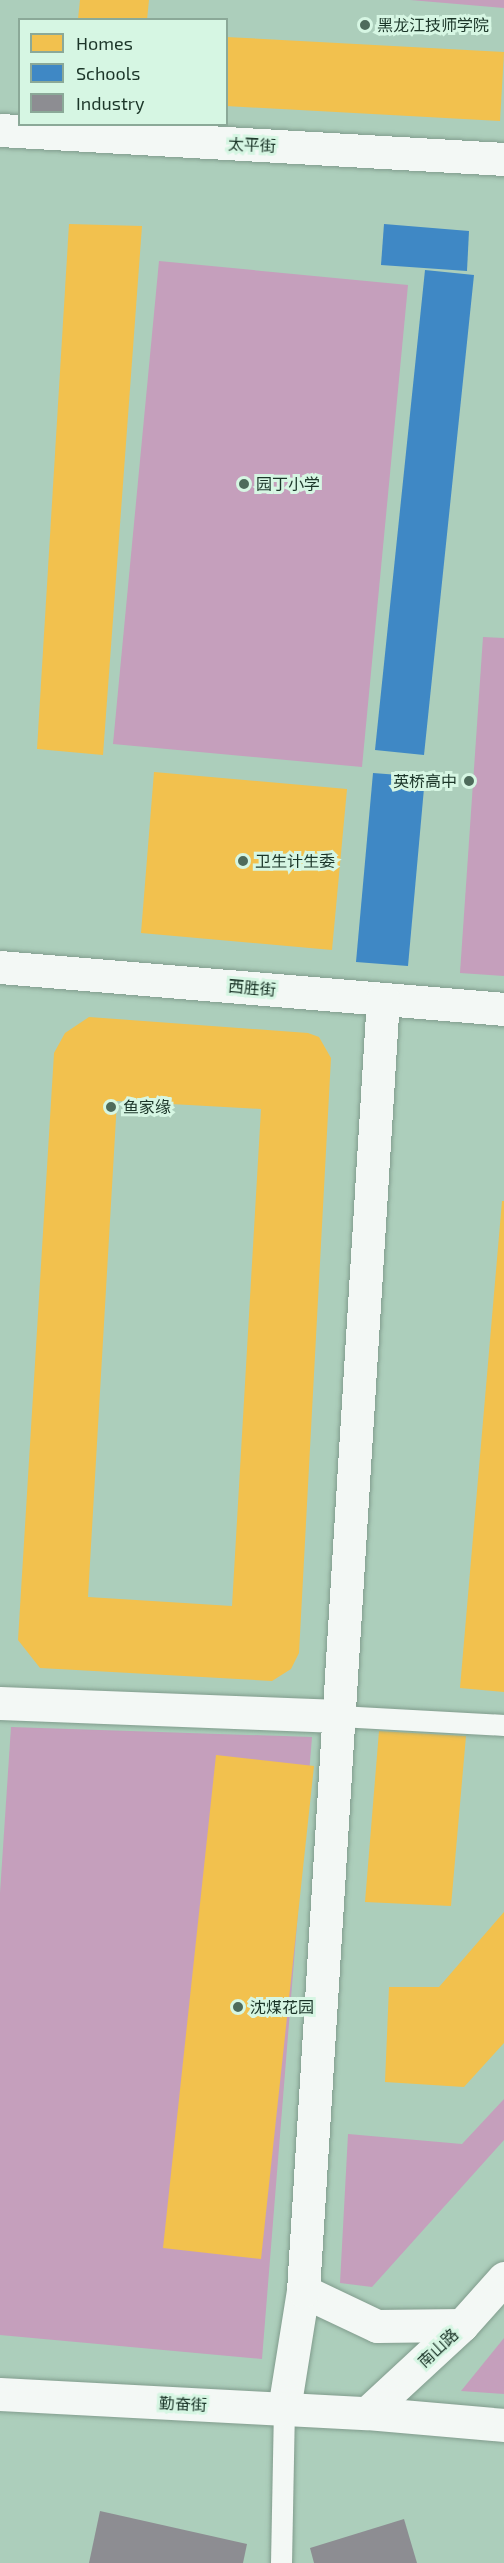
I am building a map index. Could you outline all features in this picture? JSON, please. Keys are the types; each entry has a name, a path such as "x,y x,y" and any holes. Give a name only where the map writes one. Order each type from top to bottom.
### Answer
{"street":[{"name":"太平街","path":"0,130 504,159"},
{"name":"西胜街","path":"0,968 504,1009"},
{"path":"284,2409 303,2291 383,999"},
{"path":"0,1703 339,1716"},
{"name":"南山路","path":"367,2413 462,2325 504,2278"},
{"path":"303,2291 377,2326 462,2325"},
{"name":"勤奋街","path":"0,2394 367,2413 504,2425"}],"lane":[{"path":"339,1716 504,1725"},
{"path":"281,2563 284,2409"}],"shaded area":[{"path":"410,0 504,0 504,8"},
{"path":"159,261 408,285 362,767 113,744"},
{"path":"483,637 504,638 504,976 460,973"},
{"path":"11,1727 312,1737 262,2359 0,2335 0,1893"},
{"path":"504,2099 504,2140 372,2287 340,2283 348,2134 462,2144"},
{"path":"504,2338 504,2394 461,2391"}],"building: Homes":[{"path":"80,0 149,0 147,18 78,18"},
{"path":"228,37 504,52 500,121 228,106"},
{"path":"69,224 142,226 103,755 37,749"},
{"name":"卫生计生委","path":"154,772 347,789 332,950 141,933"},
{"path":"89,1017 308,1033 319,1037 331,1058 299,1653 291,1669 272,1681 40,1668 18,1640 54,1053 65,1033","holes":["117,1101 261,1109 232,1606 88,1597"]},
{"path":"502,1201 504,1201 504,1692 460,1688"},
{"path":"379,1731 466,1736 451,1906 365,1902"},
{"name":"沈煤花园","path":"216,1755 314,1766 261,2259 163,2248"},
{"path":"504,1912 504,2043 464,2087 385,2082 389,1987 439,1987"}],"building: Schools":[{"path":"384,224 469,231 467,271 381,265"},
{"path":"425,270 474,275 424,755 375,750"},
{"path":"373,773 425,777 408,966 356,962"}],"building: Industry":[{"path":"100,2511 247,2544 243,2563 89,2563"},
{"path":"404,2519 417,2563 314,2563 310,2548"}],"place":[{"name":"黑龙江技师学院","path":"365,25"},
{"name":"园丁小学","path":"244,484"},
{"name":"英桥高中","path":"469,781"},
{"name":"卫生计生委","path":"243,861"},
{"name":"鱼家缘","path":"111,1107"},
{"name":"沈煤花园","path":"238,2007"}]}
